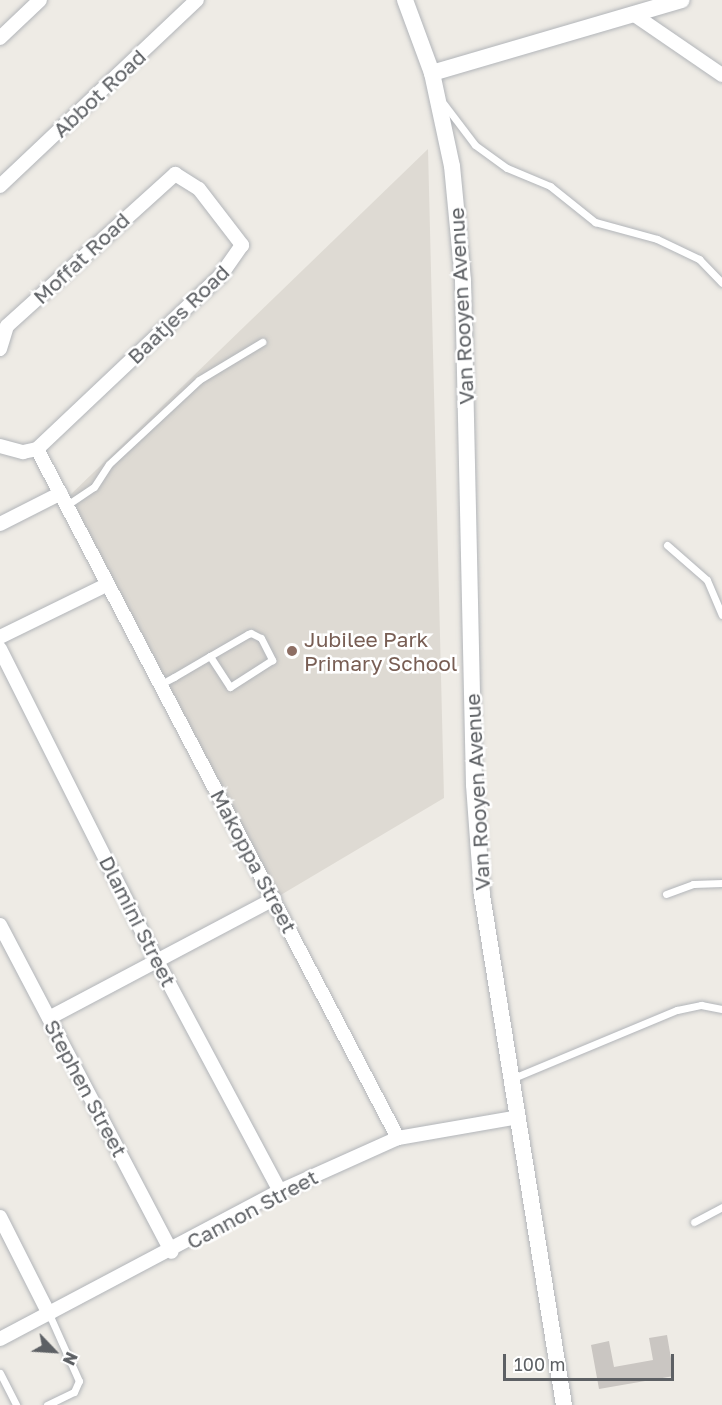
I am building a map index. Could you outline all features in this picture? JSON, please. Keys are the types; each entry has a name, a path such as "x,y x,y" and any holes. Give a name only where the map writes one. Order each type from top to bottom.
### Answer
{"street":[{"path":"0,38 40,0"},
{"name":"Abbot Road","path":"0,186 197,0"},
{"name":"Van Rooyen Avenue","path":"405,0 432,73 452,166 463,281 478,852 564,1405"},
{"path":"432,73 682,0"},
{"path":"633,14 722,75"},
{"name":"Moffat Road","path":"0,349 4,322 175,174"},
{"name":"Baatjes Road","path":"37,449 237,258 242,245 237,236 199,189 175,174"},
{"path":"0,446 23,452 37,449"},
{"name":"Makoppa Street","path":"37,449 398,1138"},
{"path":"0,524 64,499"},
{"path":"0,637 108,584"},
{"name":"Dlamini Street","path":"0,649 157,961 280,1191"},
{"path":"49,1018 274,899"},
{"name":"Stephen Street","path":"0,925 172,1252"},
{"name":"Cannon Street","path":"0,1339 172,1252 280,1191 398,1138 518,1117"},
{"path":"0,1217 49,1314"}],"lane":[{"path":"438,97 476,145 507,168 550,186 595,222 657,239 699,259 722,283"},
{"path":"64,499 94,487 109,464 199,380 262,342"},
{"path":"667,545 707,580 722,615"},
{"path":"161,684 210,656 251,633 261,638 273,660 230,687 210,656"},
{"path":"666,894 693,884 722,883"},
{"path":"512,1079 677,1010 701,1005 722,1009"},
{"path":"694,1222 722,1207"},
{"path":"47,1405 74,1392 79,1381 49,1314"},
{"path":"0,1373 16,1405"}],"shaded area":[{"name":"Jubilee Park Primary School","path":"428,149 444,798 274,899 65,500"}],"building":[{"path":"667,1335 674,1376 599,1389 591,1345 609,1341 614,1367 653,1360 649,1338"}],"place":[{"name":"Jubilee Park Primary School","path":"292,651"}]}
